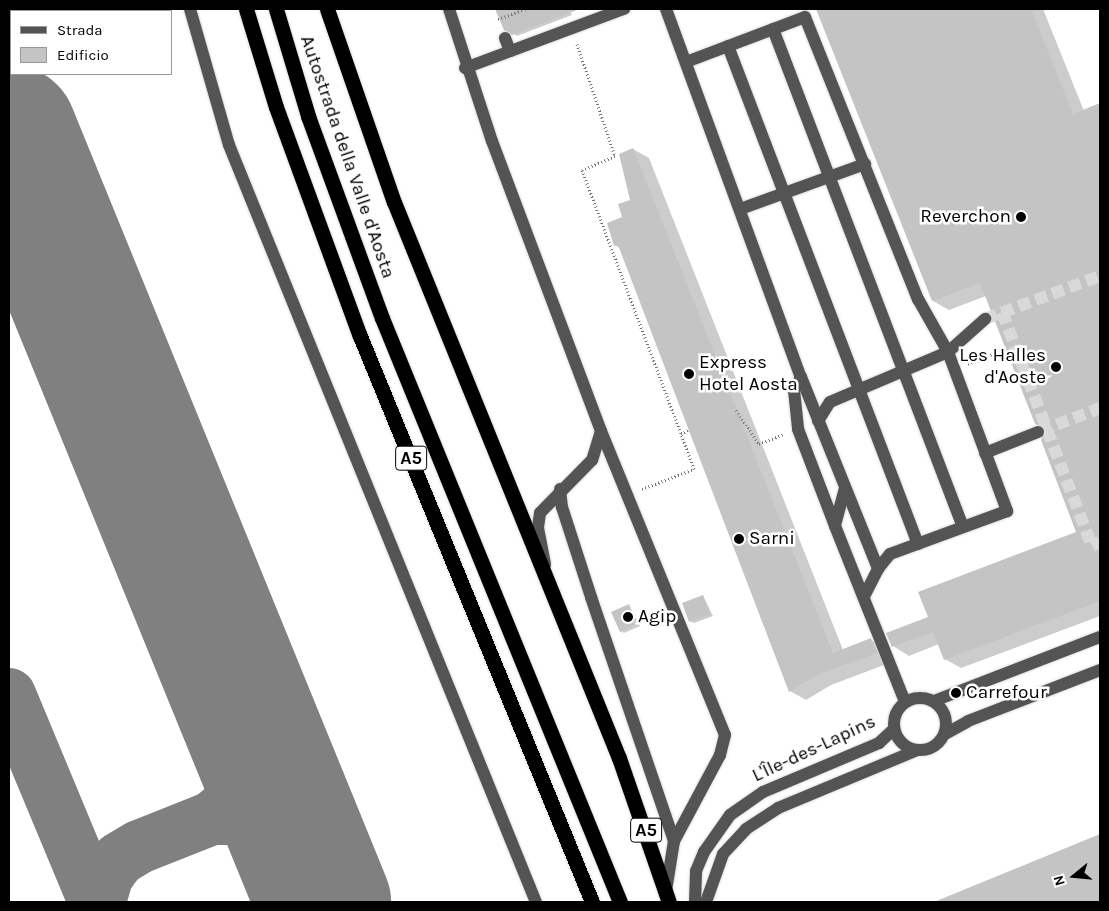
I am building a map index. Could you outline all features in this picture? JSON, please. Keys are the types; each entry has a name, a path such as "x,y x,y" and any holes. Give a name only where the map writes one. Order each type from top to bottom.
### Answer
{"highway":[{"name":"A5","path":"246,9 276,106 360,336 592,902"},
{"name":"Autostrada della Valle d'Aosta","path":"276,9 308,116 382,318 620,902"},
{"name":"A5","path":"326,9 394,202 619,758 668,897"}],"lane":[{"path":"190,9 229,145 536,902"},
{"path":"449,9 466,68 601,431 725,735 720,755 674,841 668,897"},
{"path":"666,9 818,421 878,569"},
{"path":"466,68 616,10"},
{"path":"686,62 804,17 918,299 948,352 1007,511 890,554 878,569 864,596"},
{"path":"773,29 963,527"},
{"path":"505,38 510,51"},
{"path":"728,46 918,544"},
{"path":"740,209 865,164"},
{"path":"818,421 830,402 859,388 948,352 985,319"},
{"path":"801,376 794,390 798,429 905,702 919,698 934,702 944,712 945,734"},
{"path":"550,588 538,519 560,489 592,460 601,431"},
{"path":"986,453 1038,432"},
{"path":"836,526 845,488"},
{"path":"560,489 562,506 591,597 674,841"},
{"path":"934,702 1100,638"},
{"name":"L'Île-des-Lapins","path":"706,902 724,854 746,829 778,808 917,750 934,747 945,734 968,721 1100,670"},
{"name":"L'Île-des-Lapins","path":"905,702 895,714 894,729 902,744 917,750"},
{"name":"L'Île-des-Lapins","path":"695,902 696,871 704,852 730,815 763,792 879,743 894,729"}],"path":[{"path":"498,19 525,9"},
{"path":"573,27 615,156 582,170 694,469 642,490 638,477 622,482"},
{"path":"736,410 759,444 774,438"},
{"path":"681,434 688,430"}],"building":[{"path":"495,9 577,10 512,35 504,30"},
{"name":"Les Halles d'Aoste","path":"816,9 1031,9 1073,114 1100,103 1100,601 944,660 933,632 892,647 886,633 928,617 918,592 1076,532 1041,440 1046,429 1035,424 980,283 932,301"},
{"path":"633,148 833,653 871,638 877,653 815,676 789,692 618,245 614,246 607,223 622,217 618,204 630,200 619,154"},
{"path":"703,595 710,614 689,622 682,603"},
{"path":"629,604 637,624 620,632 611,612"},
{"path":"1100,834 1100,902 934,902"}],"taxiway":[{"path":"9,695 95,902"},
{"path":"99,902 106,877 119,859 139,847 212,818 231,802 245,769 244,709"},
{"path":"212,818 243,818 272,829 311,873"}],"runway":[{"path":"9,132 323,902"}],"tunnel":[{"path":"985,319 1100,276"},
{"path":"1002,312 1092,546 1100,542"},
{"path":"1040,431 1100,408"}],"place":[{"name":"Reverchon","path":"1021,217"},
{"name":"Les Halles d'Aoste","path":"1056,367"},
{"name":"Express Hotel Aosta","path":"689,374"},
{"name":"Sarni","path":"739,539"},
{"name":"Agip","path":"628,617"},
{"name":"Carrefour","path":"956,693"}]}
